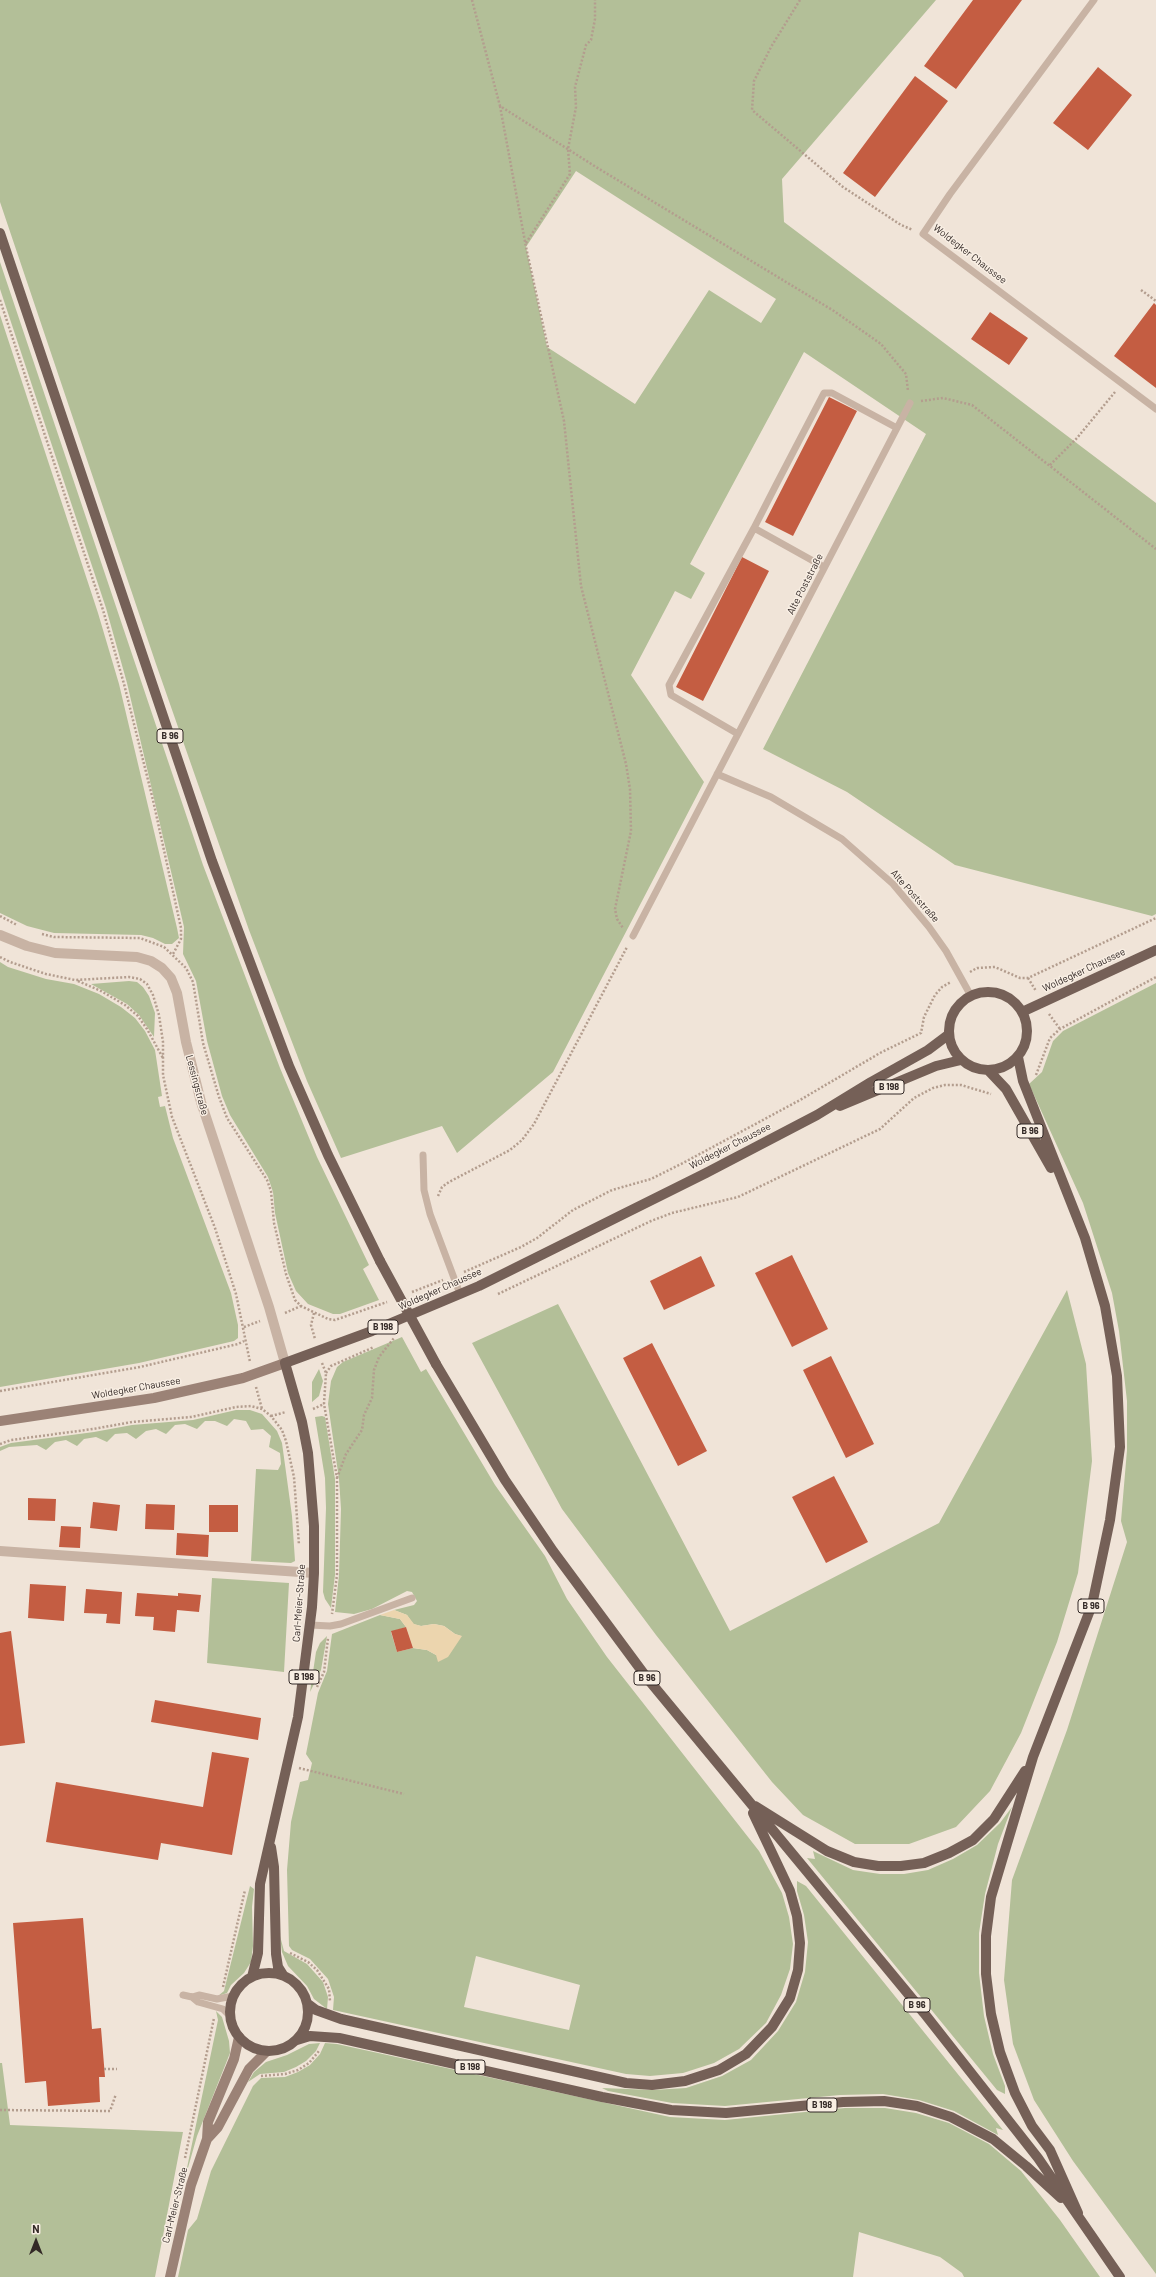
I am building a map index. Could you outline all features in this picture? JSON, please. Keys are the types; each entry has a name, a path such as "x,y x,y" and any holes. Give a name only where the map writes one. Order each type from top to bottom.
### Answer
{"main road":[{"name":"B 96","path":"0,234 212,861 289,1066 328,1155 380,1261 436,1364 505,1480 553,1551 647,1678 924,2013 1038,2158 1120,2277"},
{"name":"Woldegker Chaussee","path":"1022,1012 1156,950"},
{"path":"982,992 994,992 1006,996 1022,1012 1027,1026 1026,1039 1018,1056 1010,1064 989,1070 970,1066 961,1060 951,1045 948,1035 952,1014 959,1004 971,996 982,992"},
{"name":"Woldegker Chaussee","path":"285,1363 372,1331 460,1294 706,1173 817,1115 928,1050 948,1035"},
{"path":"1018,1056 1023,1081 1067,1195"},
{"name":"Woldegker Chaussee","path":"817,1115 936,1066 961,1060"},
{"name":"B 96","path":"748,1802 827,1851 854,1862 878,1866 909,1865 924,1862 949,1853 973,1840 994,1819 1033,1757 1092,1605 1110,1520 1120,1447 1117,1376 1105,1306 1084,1238 1067,1195 1006,1089 989,1070"},
{"name":"Carl-Meier-Straße","path":"252,1977 258,1953 260,1884 298,1717 310,1625 314,1573 314,1526 308,1453 302,1422 285,1363"},
{"path":"1033,1757 991,1897 986,1936 986,1974 991,2014 1000,2052 1015,2093 1032,2126 1050,2150 1078,2214"},
{"name":"B 96","path":"308,2004 328,2015 626,2083 652,2084 685,2081 719,2070 746,2054 772,2027 790,1998 798,1970 800,1943 797,1916 790,1890 769,1852 748,1802"},
{"name":"Carl-Meier-Straße","path":"270,1845 274,1867 276,1954 278,1967 283,1975"},
{"path":"267,2051 251,2047 239,2037 230,2017 230,2004 233,1996 238,1988 252,1977 267,1973 283,1975 297,1984 305,1996 308,2004 307,2023 297,2040"},
{"name":"B 198","path":"267,2051 283,2049 297,2040 324,2036 602,2097 671,2110 726,2113 843,2102 884,2101 917,2106 951,2117 993,2139 1026,2166 1078,2214"}],"street":[{"name":"Lessingstraße","path":"0,935 27,946 55,953 137,957 151,961 162,968 171,978 177,993 186,1042 201,1102 269,1307 285,1363"},
{"name":"Woldegker Chaussee","path":"0,1421 161,1396 243,1378 285,1363"},
{"path":"0,1551 314,1573"},
{"name":"Carl-Meier-Straße","path":"170,2277 191,2185 207,2139 208,2122 234,2059 239,2037"},
{"name":"Carl-Meier-Straße","path":"207,2139 218,2127 249,2069 267,2051"}],"lane":[{"name":"Woldegker Chaussee","path":"1094,0 950,194 923,234 1156,409"},
{"path":"738,734 671,695 669,685 754,528 824,393 832,393 897,428"},
{"name":"Alte Poststraße","path":"633,936 910,403"},
{"path":"754,528 824,567"},
{"name":"Alte Poststraße","path":"717,774 771,798 842,839 893,884 929,927 961,977 971,996"},
{"path":"423,1155 424,1190 430,1214 460,1294"},
{"path":"310,1625 330,1626 341,1624 412,1598"},
{"path":"183,1995 192,1997 200,1995 226,1999 233,1996"},
{"path":"192,1997 198,2002 222,2009 230,2017"}],"path":[{"path":"438,1203 439,1193 442,1188 510,1150 522,1140 534,1124 633,936 623,928 617,919 615,909 631,831 630,789 626,764 581,586 564,421 526,243 500,106 472,0"},
{"path":"526,243 570,174 568,149 576,107 575,87 586,45 591,40 595,19 595,0"},
{"path":"800,0 771,48 754,81 752,110 843,187 900,225 923,234"},
{"path":"500,106 834,311 881,344 906,374 910,403 943,398 972,404 1156,549"},
{"path":"1141,290 1156,300"},
{"path":"0,300 103,610 124,684 153,800 181,928 181,939 173,954"},
{"path":"1050,465 1076,438 1122,384"},
{"path":"0,916 19,926"},
{"path":"466,1271 521,1247 537,1238 573,1210 612,1190 651,1179 800,1100 880,1053 921,1033 924,1016 935,995 942,987 977,968 985,966 995,967 1020,978 1028,978 1156,918"},
{"path":"40,933 54,937 140,938 164,946 186,968 193,982 203,1043 219,1097 227,1118 267,1180 271,1191 271,1212 292,1293 301,1306 314,1313"},
{"path":"0,957 39,972 75,980 101,991 125,1005 138,1016 147,1029 163,1059"},
{"path":"0,1391 140,1367 238,1344 244,1341 244,1327 215,1228 172,1117 165,1091 159,1014 153,995 147,984 140,979 130,977 75,980"},
{"path":"1023,1081 1037,1074 1050,1038 1060,1028 1156,977"},
{"path":"496,1294 651,1221 672,1213 738,1197 880,1129 914,1098 933,1088 945,1084 961,1084 995,1095 1006,1089"},
{"path":"460,1269 462,1273"},
{"path":"388,1341 401,1335"},
{"path":"337,1478 346,1454 362,1430 364,1415 372,1398 374,1370 379,1357 394,1338"},
{"path":"324,1404 326,1373 331,1366 381,1344"},
{"path":"0,1444 11,1440 132,1422 191,1417 236,1407 251,1406 262,1409 271,1416 282,1430 294,1478 299,1572"},
{"path":"313,1772 404,1794"},
{"path":"213,1998 223,1985 245,1888"},
{"path":"290,1953 308,1962 317,1970 325,1982 331,1997 328,2015"},
{"path":"184,2162 215,2022 210,2010 211,2006"},
{"path":"254,2080 261,2076 285,2074 309,2063 318,2052 324,2036"},
{"path":"104,2069 117,2069"},
{"path":"0,2110 110,2111 116,2094"}],"green space":[{"path":"0,0 936,0 782,179 784,222 1156,503 1156,914 1152,916 955,865 847,792 763,749 926,434 804,352 690,564 705,573 691,599 675,591 631,675 704,782 553,1072 457,1153 442,1126 341,1158 307,1081 249,930 156,664 0,202","holes":["576,171 776,299 761,323 709,290 635,404 547,347 526,247"]},
{"path":"0,262 203,865 280,1068 317,1157 369,1265 363,1269 379,1300 340,1314 333,1314 308,1304 296,1291 288,1273 275,1213 273,1192 268,1177 230,1115 222,1096 207,1041 196,981 183,954 184,927 127,683 106,608 0,289"},
{"path":"0,315 98,613 119,684 177,928 179,938 172,944 165,944 153,938 141,935 54,933 27,926 0,913"},
{"path":"0,962 8,967 46,979 74,984 99,994 121,1007 135,1018 145,1031 155,1050 162,1096 158,1097 160,1107 165,1106 173,1138 231,1293 238,1325 238,1338 234,1341 139,1363 0,1387"},
{"path":"129,981 137,982 143,987 149,996 155,1013 154,1037 139,1015 127,1004 91,984"},
{"path":"1156,983 1156,2274 1073,2161 1034,2100 1013,2044 1004,1980 1012,1880 1067,1730 1127,1542 1121,1521 1127,1450 1127,1401 1119,1331 1112,1293 1083,1203 1029,1084 1042,1072 1053,1041 1063,1031"},
{"path":"1067,1290 1086,1364 1092,1461 1078,1573 1057,1642 1021,1733 990,1791 956,1827 909,1844 855,1844 803,1815 772,1782 656,1635 562,1509 472,1343 558,1304 730,1631 939,1523"},
{"path":"402,1337 421,1372 426,1369 495,1485 545,1556 567,1599 607,1657 759,1851 782,1893 789,1917 793,1944 790,1969 781,1995 766,2023 739,2049 714,2063 683,2073 650,2076 626,2074 333,2010 334,1997 328,1979 310,1959 292,1950 289,1946 287,1870 291,1822 300,1782 308,1780 312,1763 306,1754 318,1693 327,1671 332,1634 380,1615 400,1619 406,1627 391,1632 397,1652 413,1648 427,1650 436,1655 461,1636 455,1634 444,1626 434,1624 421,1626 413,1624 407,1615 394,1610 414,1605 417,1601 412,1592 407,1591 372,1609 354,1614 335,1612 339,1575 341,1509 339,1479 328,1404 331,1381 337,1367 343,1362","holes":["476,1956 580,1985 569,2030 464,2007"]},
{"path":"319,1369 323,1381 319,1396 312,1402 312,1382"},
{"path":"236,1410 250,1410 262,1414 277,1431 282,1443 292,1516 295,1561 291,1563 251,1561 256,1469 278,1470 281,1464 280,1453 269,1447 271,1436 263,1429 251,1430 246,1421 234,1419 227,1426 215,1421 205,1421 197,1429 185,1424 175,1425 166,1434 156,1429 146,1431 136,1439 127,1433 115,1434 107,1442 96,1437 84,1439 77,1446 66,1440 55,1442 46,1450 37,1445 9,1447 0,1451 0,1447 11,1443 94,1432 132,1425 193,1420"},
{"path":"315,1417 325,1417 335,1479 335,1575 331,1608 325,1599 323,1592 326,1508 325,1478"},
{"path":"212,1578 289,1583 284,1672 207,1663"},
{"path":"327,1636 321,1670 310,1692 316,1652 320,1643"},
{"path":"1012,1807 998,1844 985,1894 979,1933 979,1973 984,2016 993,2054 1005,2086 1005,2094 997,2090 807,1858 815,1859 813,1851 853,1870 880,1874 904,1874 928,1870 953,1859 977,1845 1000,1823"},
{"path":"797,1881 806,1886 1003,2130 996,2128 998,2135 954,2111 919,2100 883,2094 840,2095 725,2106 672,2103 608,2091 602,2088 653,2090 686,2088 722,2076 751,2060 778,2031 796,2002 805,1972 808,1942 804,1915 797,1891"},
{"path":"250,1886 254,1889 252,1907 253,1946 251,1962 244,1973 231,1985 227,1993 218,1996 224,1991"},
{"path":"280,1936 284,1951 307,1964 323,1982 328,1997 327,2009 314,1999 307,1986 288,1966 282,1952"},
{"path":"216,2011 222,2017 229,2041 230,2053 197,2136 184,2182 218,2020"},
{"path":"320,2043 316,2051 306,2061 296,2067 284,2072 260,2074 248,2082 254,2072 266,2062 287,2055 309,2044"},
{"path":"325,2043 337,2044 670,2117 725,2120 845,2108 885,2108 916,2113 949,2123 989,2144 1021,2171 1060,2220 1100,2277 964,2277 962,2273 940,2257 859,2232 853,2277 178,2277 188,2230 197,2219 211,2171 253,2086 261,2078 285,2077 310,2065 320,2054"},
{"path":"0,2063 2,2063 10,2125 183,2132 155,2277 0,2277"}],"sand":[{"path":"394,1610 407,1615 414,1624 421,1626 434,1624 444,1626 455,1634 462,1636 448,1657 438,1662 436,1655 427,1650 413,1648 406,1627 400,1619 380,1615"}],"building":[{"path":"973,0 1022,0 956,89 924,66"},
{"path":"1098,67 1132,95 1088,150 1053,123"},
{"path":"915,76 948,101 875,197 843,173"},
{"path":"1154,303 1156,305 1156,388 1114,356"},
{"path":"990,312 1028,338 1009,365 971,339"},
{"path":"829,397 857,411 793,536 765,522"},
{"path":"742,557 769,571 703,701 676,687"},
{"path":"792,1255 828,1329 792,1347 755,1273"},
{"path":"701,1256 715,1286 664,1310 650,1281"},
{"path":"652,1343 707,1451 678,1466 623,1358"},
{"path":"831,1356 874,1444 846,1458 803,1370"},
{"path":"834,1476 868,1542 826,1563 792,1497"},
{"path":"28,1498 56,1499 55,1521 28,1520"},
{"path":"93,1502 120,1505 117,1531 90,1528"},
{"path":"146,1504 175,1505 174,1530 145,1529"},
{"path":"209,1505 238,1505 238,1532 209,1532"},
{"path":"61,1526 81,1527 80,1548 59,1547"},
{"path":"177,1533 209,1535 208,1557 176,1555"},
{"path":"30,1584 66,1586 64,1621 28,1618"},
{"path":"86,1589 122,1592 120,1624 106,1623 107,1614 84,1613"},
{"path":"137,1593 178,1596 178,1593 201,1595 199,1612 177,1610 175,1632 153,1630 154,1617 135,1616"},
{"path":"406,1627 413,1648 397,1652 391,1631"},
{"path":"11,1631 25,1743 0,1746 0,1633"},
{"path":"155,1700 261,1718 258,1740 151,1722"},
{"path":"212,1752 249,1758 232,1855 161,1843 158,1860 46,1842 56,1782 203,1807"},
{"path":"83,1918 92,2029 101,2028 105,2077 99,2077 100,2102 48,2106 46,2081 25,2083 13,1923"}]}
